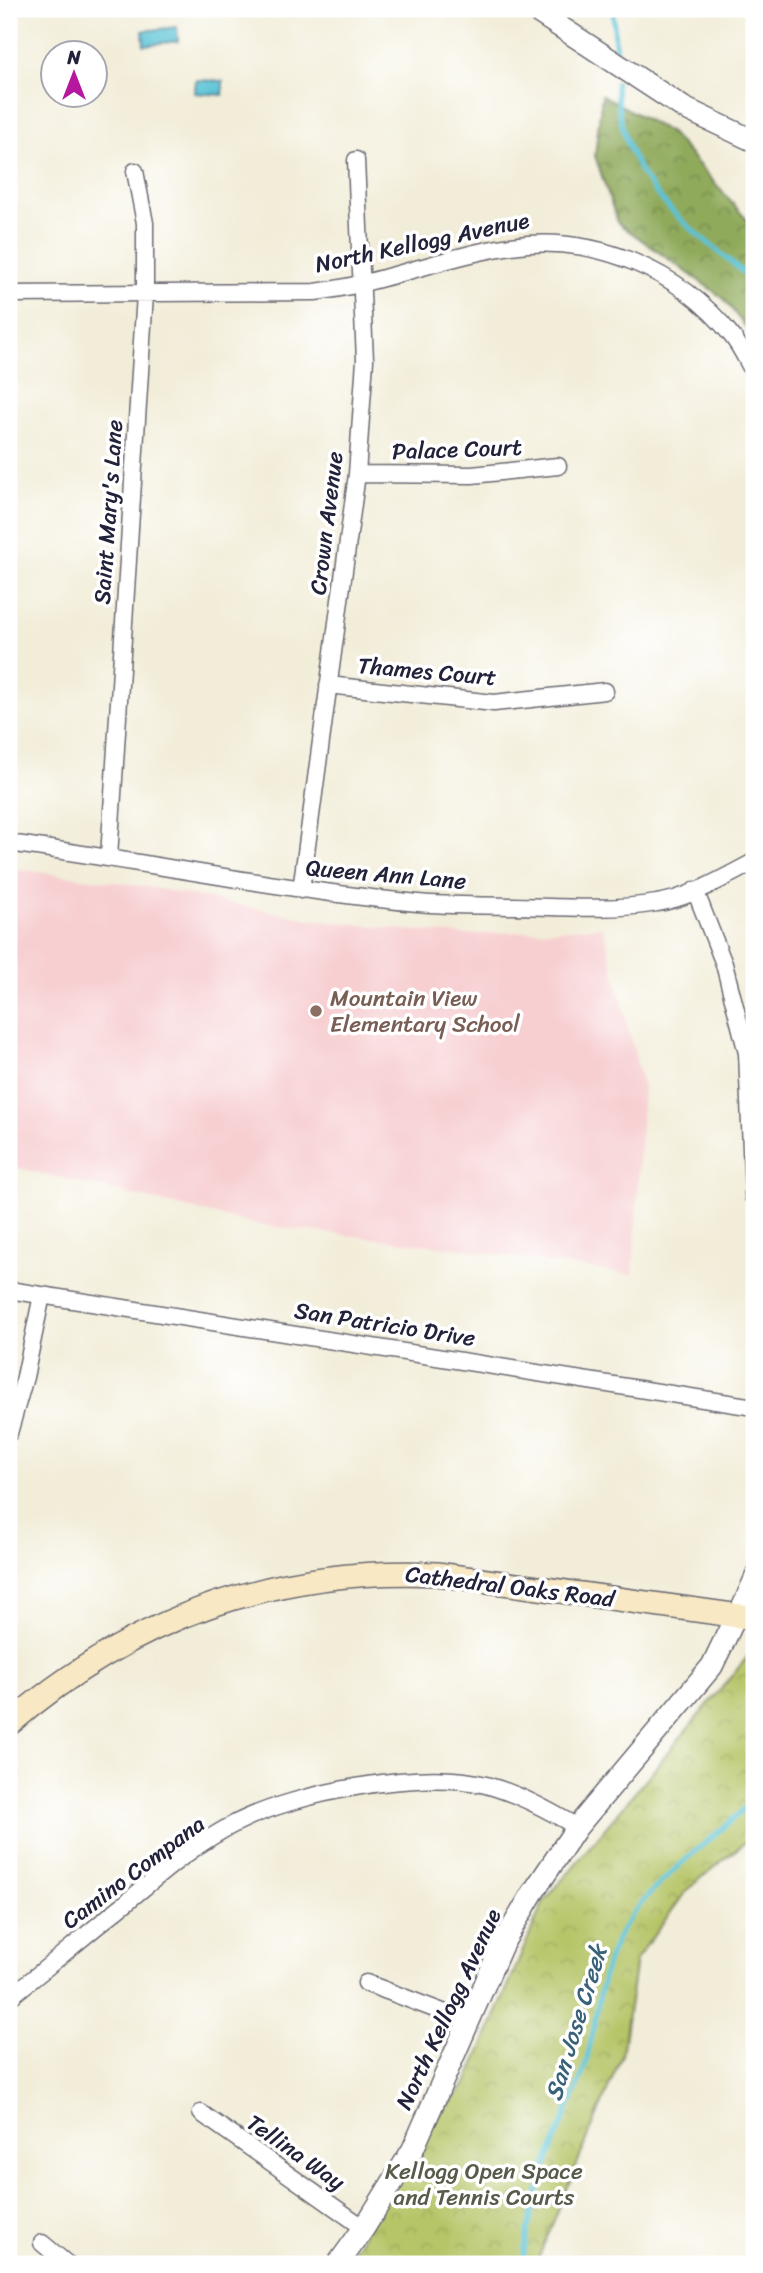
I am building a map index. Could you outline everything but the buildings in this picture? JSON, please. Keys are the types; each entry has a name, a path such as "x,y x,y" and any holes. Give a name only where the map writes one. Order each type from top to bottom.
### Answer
{"main road":[{"name":"Cathedral Oaks Road","path":"9,1724 97,1658 194,1609 265,1587 335,1576 390,1572 437,1574 524,1584 745,1617"}],"street":[{"path":"533,9 674,102 754,141"},
{"name":"Crown Avenue","path":"300,890 357,474 365,360 356,160"},
{"name":"Saint Mary's Lane","path":"109,857 145,294 145,223 135,171"},
{"name":"North Kellogg Avenue","path":"9,294 315,292 360,286 510,246 548,243 579,245 612,253 671,282 733,337 754,373"},
{"name":"Palace Court","path":"357,474 472,475 558,466"},
{"name":"Thames Court","path":"328,685 494,703 605,691"},
{"name":"Queen Ann Lane","path":"9,843 109,857 300,890 421,904 556,907 659,903 695,890 754,862"},
{"path":"695,890 724,964 747,1054 753,1197"},
{"name":"San Patricio Drive","path":"9,1290 754,1407"},
{"path":"9,1433 25,1377 41,1295"},
{"name":"North Kellogg Avenue","path":"338,2264 364,2228 412,2149 502,1945 578,1827 712,1666 745,1617 754,1575"},
{"name":"Camino Compana","path":"9,1998 185,1854 237,1822 278,1806 320,1795 397,1781 459,1782 483,1784 520,1796 578,1827"},
{"path":"366,1983 469,2022"},
{"name":"Tellina Way","path":"201,2113 364,2228"},
{"path":"42,2243 67,2264"}],"shaded area":[{"name":"Mountain View Elementary School","path":"9,868 144,886 309,919 417,931 467,935 603,927 643,1087 633,1275 446,1247 259,1225 9,1166"}],"green space":[{"path":"602,95 671,133 754,228 754,338 723,298 618,223 595,156"},
{"name":"Kellogg Open Space and Tennis Courts","path":"749,1655 754,1655 754,1835 687,1890 636,1960 622,2055 536,2264 345,2264 413,2149 468,2081 543,1903"}],"water":[{"path":"177,27 178,41 144,45 143,31"},
{"path":"196,80 223,81 223,95 195,93"}],"waterway":[{"path":"613,9 616,58"},
{"path":"616,83 620,119 630,150 643,176 681,219 754,282"},
{"name":"San Jose Creek","path":"523,2264 528,2228 538,2192 584,2070 604,1974 616,1941 625,1925 654,1890 754,1799"}],"place":[{"name":"Mountain View Elementary School","path":"316,1011"}]}
